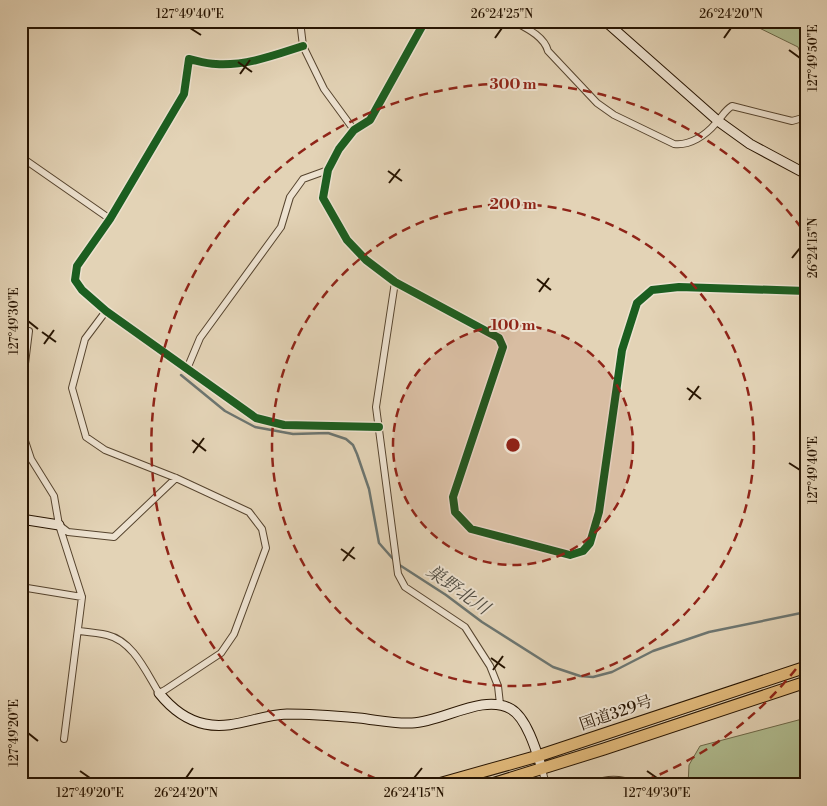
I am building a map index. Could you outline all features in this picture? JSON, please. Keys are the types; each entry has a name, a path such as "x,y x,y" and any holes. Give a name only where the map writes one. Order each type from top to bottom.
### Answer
{"highway":[{"name":"国道329号","path":"434,785 538,756 806,668"},
{"name":"国道329号","path":"489,785 806,682"}],"street":[{"path":"300,21 302,46 324,90 354,130"},
{"path":"425,21 370,120 354,130 339,149 328,170 323,198 346,240 366,260 395,282 499,338 503,347 453,497 455,512 471,529 570,555 583,551 590,543 599,512 622,350 637,304 652,290 679,287 806,291"},
{"path":"513,21 546,43 548,51 596,103 614,115 674,144 682,145 711,129 724,111 732,106 792,121 806,118"},
{"path":"605,21 718,121 750,144 806,174"},
{"path":"302,46 273,56 236,63 214,64 189,59 184,94 110,219 77,266 75,280 82,290 106,311 256,418 284,425 379,428"},
{"path":"21,157 110,219"},
{"path":"187,368 200,338 281,226 290,197 303,179 328,170"},
{"path":"395,282 376,407 398,574 405,587 466,627 490,666 498,686 500,704"},
{"path":"106,311 86,339 72,388 86,437 105,450 176,478 249,512 262,529 266,548 234,634 221,653 159,693"},
{"path":"21,330 30,330 21,396"},
{"path":"21,429 31,459 54,496 59,525 82,597 64,739"},
{"path":"21,519 59,525 68,532 114,537 176,478"},
{"path":"21,587 82,597"},
{"path":"79,631 108,635 120,640 129,647 159,693 171,706 181,714 204,724 220,726 288,714 360,718 413,724 476,707 500,704 512,710 523,720 548,785"},
{"path":"590,785 608,778 638,785"}],"green space":[{"path":"745,21 806,21 806,69 798,47"},
{"path":"806,718 806,785 688,785 689,765 700,746"}],"waterway":[{"name":"巣野北川","path":"181,375 225,411 255,427 293,434 328,433 346,439 353,445 369,489 379,543 394,560"},
{"name":"巣野北川","path":"398,564 446,595 482,622 553,667 580,676 593,677 612,672 653,651 709,632 806,612"}],"cycle path":[{"path":"425,21 370,120 354,130 339,149 328,170 323,198 347,240 366,260 395,282 499,338 503,347 453,497 455,512 471,529 570,555 583,551 590,543 599,512 622,350 637,303 652,290 679,287 806,291"},
{"path":"303,46 260,59 238,63 213,64 189,59 184,94 110,219 77,266 75,280 82,290 106,311 256,418 284,425 379,427"}]}
